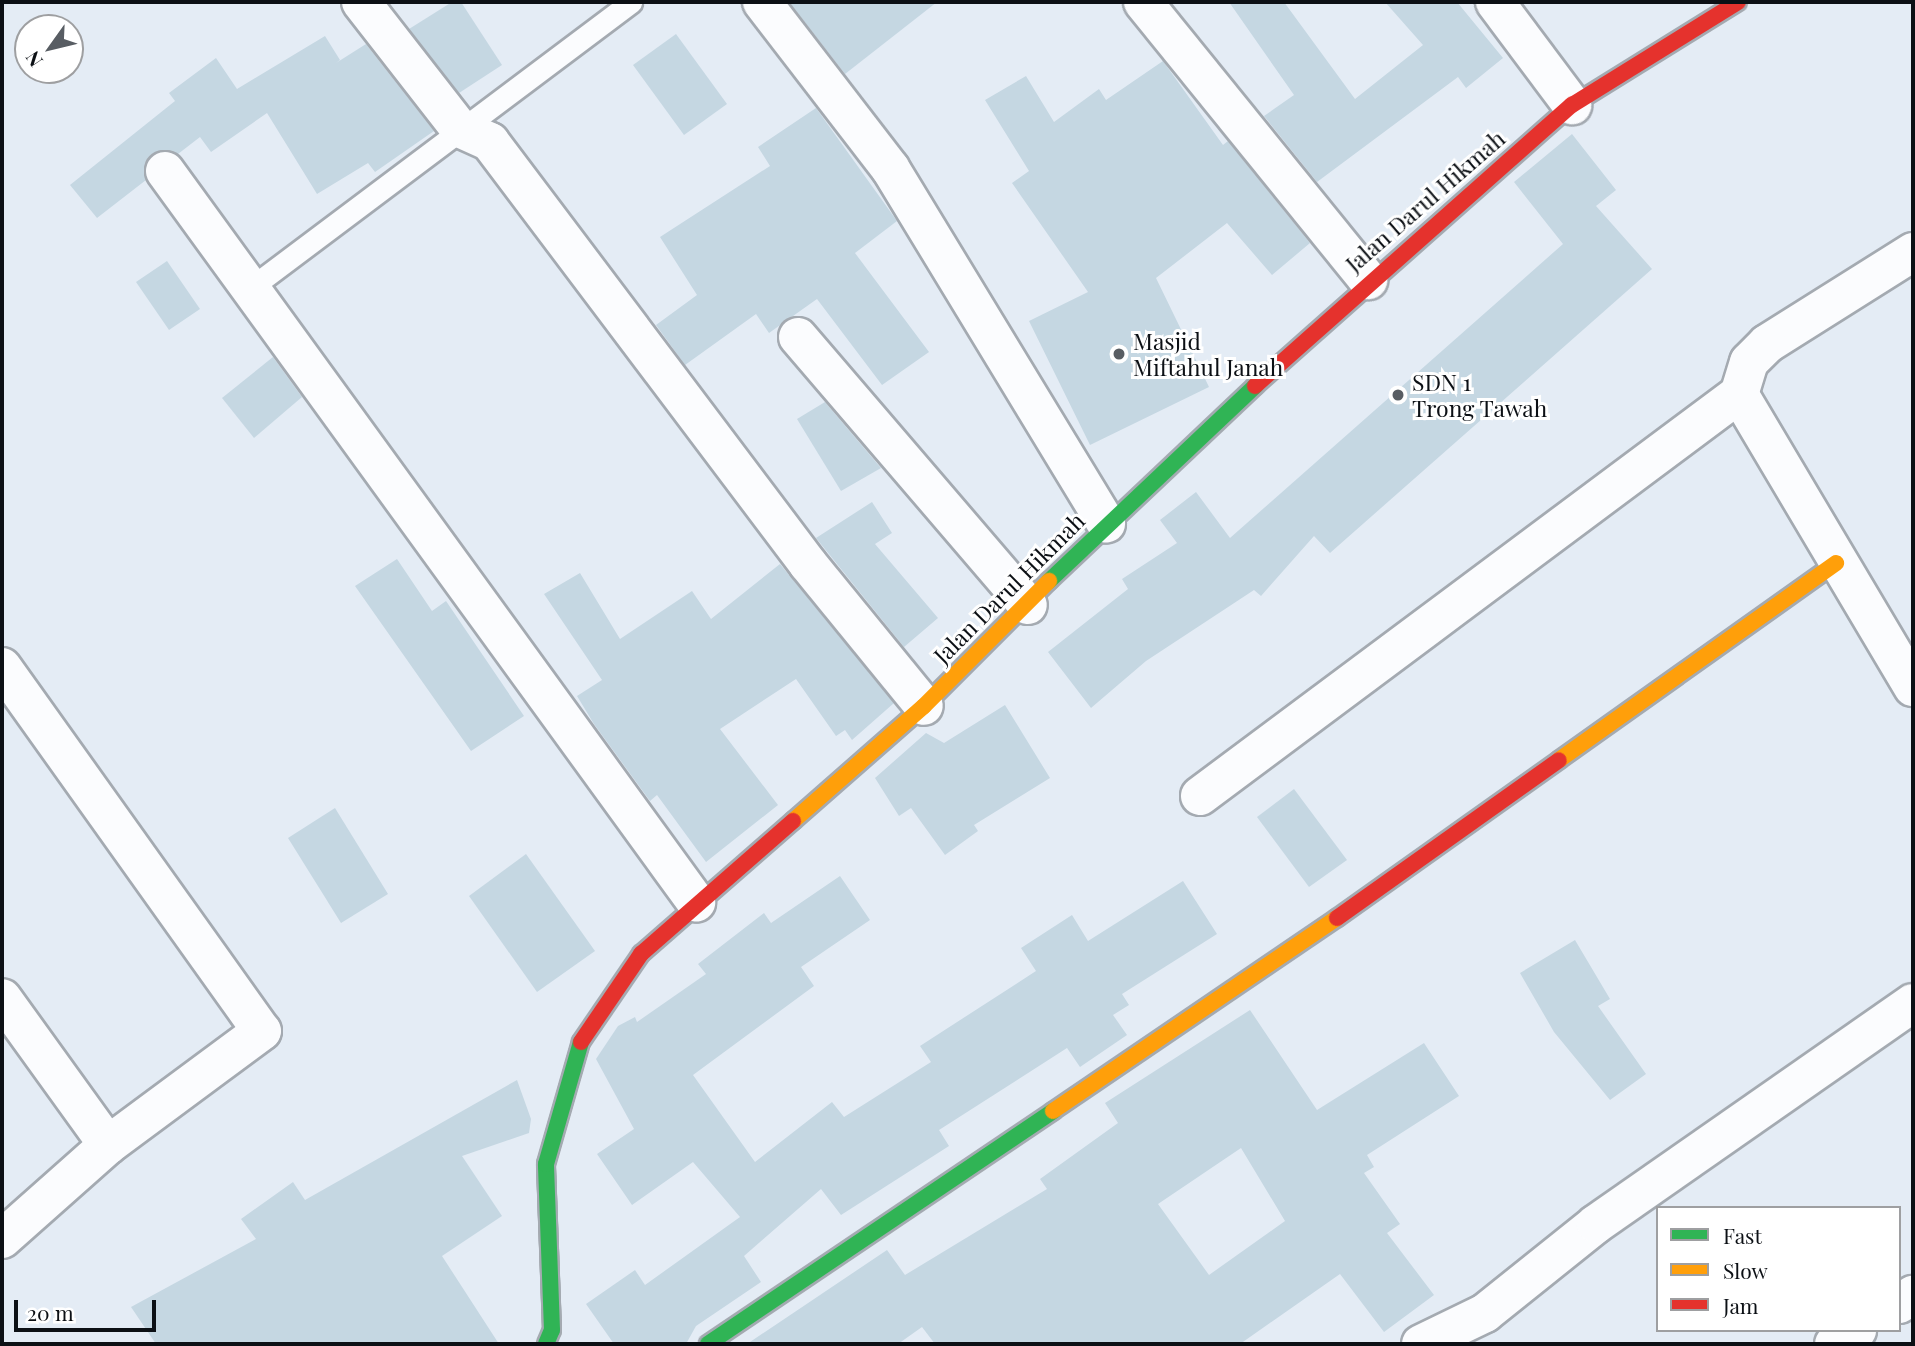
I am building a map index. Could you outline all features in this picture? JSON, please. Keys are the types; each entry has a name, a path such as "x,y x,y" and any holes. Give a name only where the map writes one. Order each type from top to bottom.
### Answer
{"street":[{"path":"361,2 463,131 490,142 808,564 924,706"},
{"path":"762,2 890,168 1106,523"},
{"path":"1143,2 1368,280"},
{"path":"1495,2 1572,105"},
{"name":"Jalan Darul Hikmah","path":"553,1340 546,1164 561,1087 615,983 696,902 924,706 1028,605 1106,523 1368,280 1572,105 1738,2"},
{"path":"165,171 696,902"},
{"path":"1200,796 1739,394 1749,362 1768,344 1913,253"},
{"path":"797,337 1028,605"},
{"path":"1739,394 1836,563 1913,687"},
{"path":"708,1344 1269,966 1836,563"},
{"path":"2,667 262,1031 108,1146 2,1239"},
{"path":"2,998 108,1146"},
{"path":"1421,1344 1485,1313 1597,1224 1913,1003"},
{"path":"1834,1344 1854,1332"}],"lane":[{"path":"249,289 463,131 631,2"}],"building":[{"path":"452,2 461,2 502,65 459,93 409,29"},
{"path":"789,2 937,2 845,74"},
{"path":"1229,2 1284,2 1355,99 1423,45 1385,2 1457,2 1503,58 1466,88 1458,77 1317,182 1264,116 1294,95"},
{"path":"676,34 727,104 684,135 633,65"},
{"path":"325,36 340,60 336,63 366,44 434,131 375,172 368,163 317,194 267,113 211,152 200,137 178,154 153,153 145,163 146,180 97,218 70,185 175,101 169,93 216,58 237,89"},
{"path":"1163,61 1223,145 1228,141 1310,243 1272,275 1227,223 1156,278 1209,387 1090,445 1029,321 1088,292 1012,183 1029,171 985,100 1026,76 1054,122 1099,89 1106,100"},
{"path":"816,108 897,221 855,253 929,352 882,385 817,299 769,333 756,314 685,365 656,325 697,295 660,237 770,166 758,147"},
{"path":"1572,134 1616,190 1596,206 1652,269 1330,553 1314,536 1261,596 1254,590 1146,661 1091,708 1048,652 1128,589 1122,579 1177,543 1160,520 1196,492 1230,538 1563,244 1514,182"},
{"path":"167,261 200,309 169,330 136,282"},
{"path":"273,357 302,397 254,438 222,398"},
{"path":"825,402 881,468 841,491 797,419"},
{"path":"872,502 892,533 875,544 938,618 904,647 816,538"},
{"path":"397,559 432,611 446,601 524,716 471,751 355,586"},
{"path":"780,564 894,703 852,740 845,730 836,736 796,679 720,729 778,805 706,862 657,795 650,801 577,696 602,680 544,594 580,573 620,639 692,591 711,619"},
{"path":"1005,705 1050,778 974,825 978,831 945,855 911,808 899,816 875,778 926,733 944,743"},
{"path":"1294,789 1347,860 1309,887 1257,817"},
{"path":"335,808 388,894 341,923 288,838"},
{"path":"526,854 595,951 537,992 469,896"},
{"path":"840,876 870,920 801,967 814,986 693,1075 755,1162 832,1102 844,1117 931,1062 920,1046 1036,971 1021,948 1072,915 1088,941 1183,881 1217,934 1122,994 1129,1005 1113,1015 1127,1035 1080,1067 1067,1048 939,1130 949,1146 841,1215 821,1189 744,1256 761,1282 696,1326 686,1344 614,1344 586,1304 635,1270 645,1285 740,1217 693,1162 632,1205 597,1154 634,1129 596,1059 618,1026 635,1017 637,1022 706,974 698,964 764,913 771,923"},
{"path":"1575,940 1610,999 1598,1006 1646,1074 1610,1100 1554,1032 1520,973"},
{"path":"1250,1010 1317,1110 1424,1043 1459,1096 1367,1155 1374,1167 1364,1173 1400,1224 1387,1233 1434,1295 1384,1332 1340,1274 1240,1344 935,1344 922,1327 898,1344 747,1344 887,1250 905,1275 1047,1189 1040,1179 1118,1123 1105,1103","holes":["1241,1148 1285,1221 1209,1275 1158,1204"]},
{"path":"517,1080 531,1119 529,1133 462,1156 502,1216 442,1256 499,1344 156,1344 131,1307 256,1239 241,1219 293,1182 305,1200"}],"traffic: fast":[{"path":"1049,581 1255,386"},
{"path":"546,1344 552,1330 546,1164 581,1042"},
{"path":"708,1344 1053,1111"}],"traffic: slow":[{"path":"1559,760 1836,563"},
{"path":"793,821 924,706 1049,581"},
{"path":"1053,1111 1337,918"}],"traffic: jam":[{"path":"1255,386 1572,105 1738,2"},
{"path":"1337,918 1559,760"},
{"path":"581,1042 641,954 793,821"}],"place":[{"name":"Masjid Miftahul Janah","path":"1119,354"},
{"name":"SDN 1 Trong Tawah","path":"1398,395"}]}
